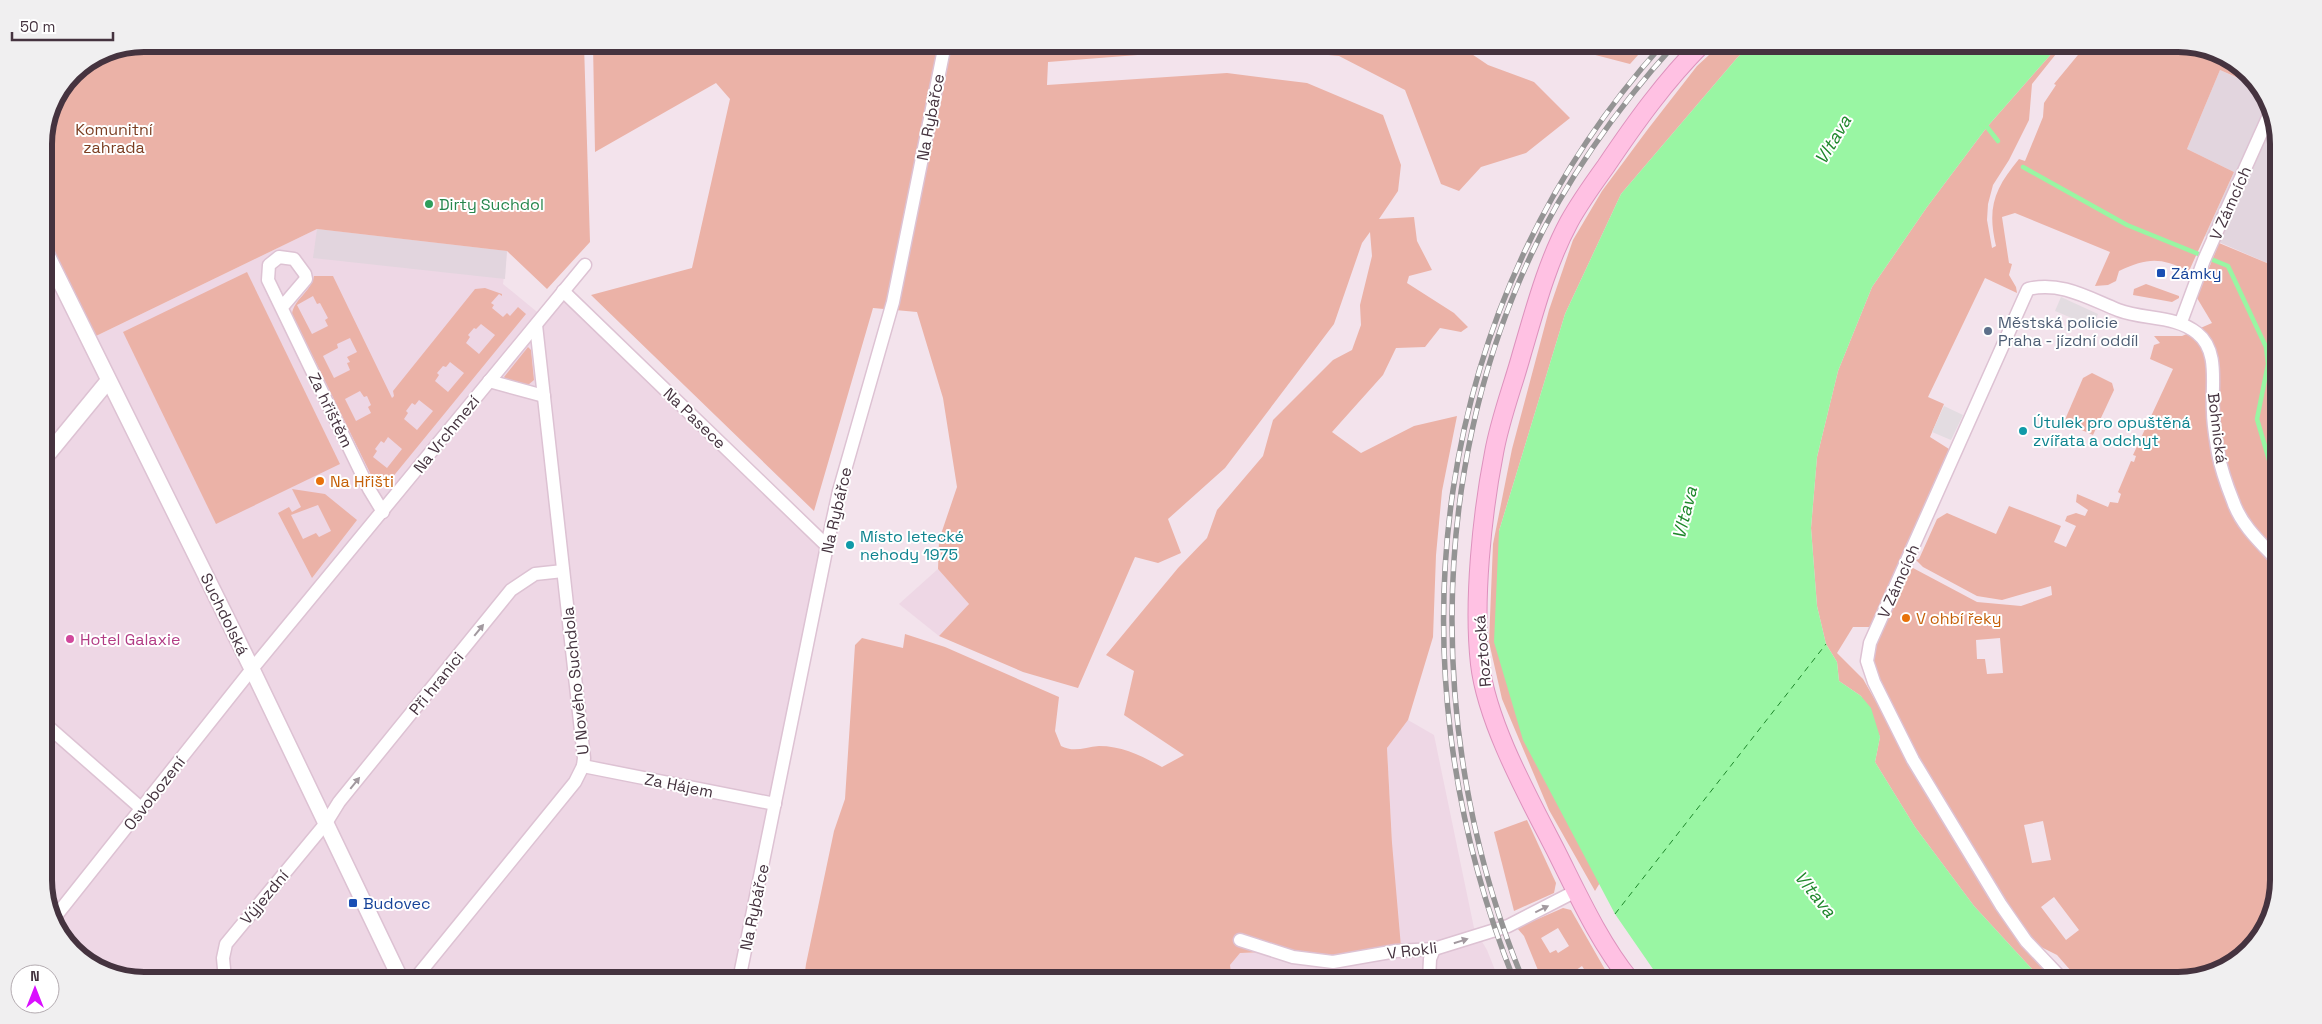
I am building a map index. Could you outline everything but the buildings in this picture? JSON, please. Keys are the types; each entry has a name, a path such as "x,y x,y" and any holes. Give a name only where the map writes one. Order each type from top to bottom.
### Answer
{"main road":[{"name":"Roztocká","path":"1624,972 1617,964 1576,892 1523,787 1485,694 1480,665 1478,631 1479,581 1485,512 1494,452 1544,282 1569,222 1626,137 1675,71 1694,52"}],"street":[{"name":"Na Rybářce","path":"741,972 839,491 893,302 943,52"},
{"name":"V Zámcích","path":"2055,972 2026,941 2001,905 1913,760 1874,682 1867,661 1870,643 2028,289 2044,285 2062,288 2132,315 2181,322 2206,257 2267,121"},
{"name":"Na Vrchmezí","path":"252,669 585,265"},
{"name":"Suchdolská","path":"53,268 252,669 398,972"},
{"name":"Na Pasece","path":"563,291 827,546"},
{"name":"Za hřištěm","path":"282,307 369,488 383,512"},
{"name":"Bohnická","path":"2181,322 2199,334 2209,347 2213,363 2213,413 2218,456 2233,503 2247,527 2270,552"},
{"name":"U Nového Suchdola","path":"421,972 575,782 584,766 536,325"},
{"path":"53,448 108,381"},
{"path":"489,381 544,396"},
{"name":"Při hranici","path":"326,822 339,802 511,590 535,574 563,571"},
{"name":"Osvobození","path":"59,913 252,669"},
{"path":"53,732 142,809"},
{"name":"Za Hájem","path":"584,766 775,804"},
{"name":"Výjezdní","path":"224,972 223,958 226,944 326,822"},
{"name":"V Rokli","path":"1240,940 1293,957 1333,962 1396,951 1434,949 1508,926 1576,892"},
{"path":"1429,972 1430,959 1434,949"}],"shaded area":[{"path":"2220,70 2244,81 2260,104 2268,126 2269,264 2205,236 2234,172 2187,149"},
{"path":"317,229 507,251 503,284 542,316 563,291 827,546 741,972 144,972 126,970 109,965 84,949 68,931 62,920 54,898 53,886 53,251 96,336"},
{"path":"317,229 507,251 505,279 313,258"},
{"path":"2061,297 2098,314 2093,327 2055,311"},
{"path":"1944,406 1963,415 1951,440 1932,432"},
{"path":"938,569 969,604 939,636 899,604"},
{"path":"1408,720 1434,735 1474,928 1487,950 1496,972 1231,972 1230,965 1239,953 1288,951 1392,843 1387,748"}],"green space":[{"name":"Komunitní zahrada","path":"144,52 584,52 590,242 547,289 507,251 317,229 96,336 53,248 53,132 59,109 71,88 79,79 98,65 115,57"},
{"path":"593,52 1176,52 1048,62 1047,85 1227,73 1307,83 1383,115 1401,165 1398,191 1379,219 1414,217 1417,241 1432,270 1409,276 1407,283 1454,313 1468,327 1461,332 1440,328 1425,347 1396,348 1383,375 1332,432 1361,453 1414,426 1457,416 1442,491 1436,555 1433,637 1408,720 1387,748 1392,843 1401,947 1321,958 1288,951 1240,953 1230,965 1231,972 805,972 834,831 845,799 855,645 862,638 903,648 905,634 945,647 1059,697 1055,731 1061,746 1066,748 1107,746 1124,750 1162,767 1184,755 1124,715 1134,671 1106,655 1178,568 1207,538 1217,510 1263,456 1273,420 1333,360 1352,350 1361,325 1360,305 1372,256 1370,232 1362,243 1334,324 1225,468 1168,519 1181,553 1158,563 1135,557 1078,688 1023,672 939,636 969,604 938,569 939,540 957,487 943,398 917,312 873,308 814,511 591,295 692,268 730,99 716,83 595,152"},
{"path":"1297,52 1469,52 1488,65 1534,82 1570,118 1526,153 1481,167 1459,191 1441,184 1405,90 1339,56"},
{"path":"1584,52 1641,52 1630,64"},
{"path":"1712,52 1743,52 1621,194 1565,314 1499,531 1601,881 1595,891 1549,810 1502,699 1489,642 1493,544 1512,449 1549,310 1573,240 1602,191 1697,66"},
{"path":"2053,52 2058,52 2032,84 2029,120 2009,160 1993,185 1988,204 1987,220 1992,248 1996,246 1992,221 1998,190 2019,159 2025,161 2043,117 2044,103 2056,85 2054,84 2080,52 2178,52 2196,54 2213,59 2229,68 2243,80 2220,70 2187,149 2234,172 2189,271 2161,261 2146,262 2119,271 2116,281 2108,285 2095,286 2110,252 2015,213 2002,217 2009,263 2012,264 2009,275 2016,287 2017,293 1985,278 1928,397 1944,404 1930,437 1949,449 1904,550 1906,555 1873,627 1853,627 1837,653 1863,679 1908,757 2050,972 2035,972 1974,906 1915,827 1875,762 1880,737 1861,696 1839,681 1837,662 1826,644 1817,606 1811,528 1817,457 1838,371 1872,287 1927,207 1987,127"},
{"path":"2219,243 2269,264 2270,880 2268,898 2263,915 2251,936 2229,956 2213,965 2178,972 2072,972 2057,955 2037,945 2023,929 1943,806 1880,684 1873,660 1877,633 1909,570 1913,568 1977,602 2021,606 2052,595 2051,586 2002,600 1977,596 1923,567 1916,560 1919,559 1937,519 1947,513 1996,534 2009,506 2061,526 2054,542 2066,547 2076,526 2065,521 2067,516 2076,513 2085,516 2088,510 2076,502 2077,494 2108,507 2110,502 2118,503 2121,494 2118,492 2131,461 2134,462 2136,456 2133,455 2173,369 2150,359 2154,345 2160,343 2154,336 2182,336 2212,323 2197,298","holes":["2000,638 2003,673 1987,674 1985,659 1977,659 1976,640","2043,821 2051,860 2032,863 2024,825","2054,897 2079,930 2066,940 2041,907"]},
{"path":"247,272 340,464 216,524 123,332"},
{"path":"314,276 333,276 392,398 394,396 393,391 475,289 485,288 502,294 502,296 499,294 491,303 494,305 492,308 503,317 507,313 510,316 518,307 526,314 387,484 375,483 292,314 296,304 312,282","holes":["313,296 317,304 320,303 328,318 325,320 328,326 312,334 297,305","481,324 495,335 479,354 466,343 470,337 468,335 474,328 476,329","350,338 357,352 347,357 350,362 347,363 350,370 334,378 323,356 338,348 337,344","450,362 464,373 448,392 435,381 439,375 437,373 443,366 446,367","360,391 364,397 367,396 371,405 368,407 371,413 356,421 345,399","419,400 433,411 417,430 404,419 408,413 406,411 412,403 415,405","388,437 402,449 387,468 373,457 377,451 375,449 381,441 384,443"]},
{"path":"2146,284 2179,296 2179,298 2172,302 2133,295 2134,289"},
{"path":"528,347 531,350 534,380 528,385 506,379 504,377"},
{"path":"2092,373 2112,383 2114,390 2093,435 2064,422 2083,378"},
{"path":"292,489 325,494 357,520 312,578 278,513 289,507 292,512 301,507","holes":["318,505 331,531 319,537 316,533 303,539 291,515"]},
{"path":"1527,820 1556,883 1554,893 1514,911 1494,832"},
{"path":"1563,908 1571,910 1606,972 1586,972 1582,966 1573,972 1539,972 1524,936 1517,928","holes":["1558,928 1569,946 1558,953 1556,950 1550,953 1541,938"]}],"water":[{"name":"Vltava","path":"1743,52 2053,52 1987,127 1927,207 1872,287 1838,371 1817,457 1811,528 1817,606 1826,644 1837,662 1839,681 1861,696 1871,708 1880,737 1875,762 1915,827 1974,906 2035,972 1655,972 1615,914 1523,740 1494,642 1499,531 1565,314 1621,194"}],"waterway":[{"path":"1982,125 1987,127 1998,141"},
{"path":"2023,167 2127,225 2228,266 2266,347 2268,364 2257,419 2269,461"}],"ferry route":[{"path":"1615,914 1826,644"}],"railway":[{"path":"1511,972 1474,859 1451,736 1444,612 1453,489 1480,370 1523,255 1584,145 1657,52"},
{"path":"1520,972 1492,893 1470,802 1456,710 1452,617 1457,524 1472,432 1496,342 1531,255 1561,198 1595,144 1668,52"}],"place":[{"name":"Dirty Suchdol","path":"429,204"},
{"name":"Zámky","path":"2161,273"},
{"name":"Městská policie Praha - jízdní oddíl","path":"1988,331"},
{"name":"Útulek pro opuštěná zvířata a odchyt","path":"2023,431"},
{"name":"Na Hřišti","path":"320,481"},
{"name":"Místo letecké nehody 1975","path":"850,545"},
{"name":"V ohbí řeky","path":"1906,618"},
{"name":"Hotel Galaxie","path":"70,639"},
{"name":"Budovec","path":"353,903"}]}
